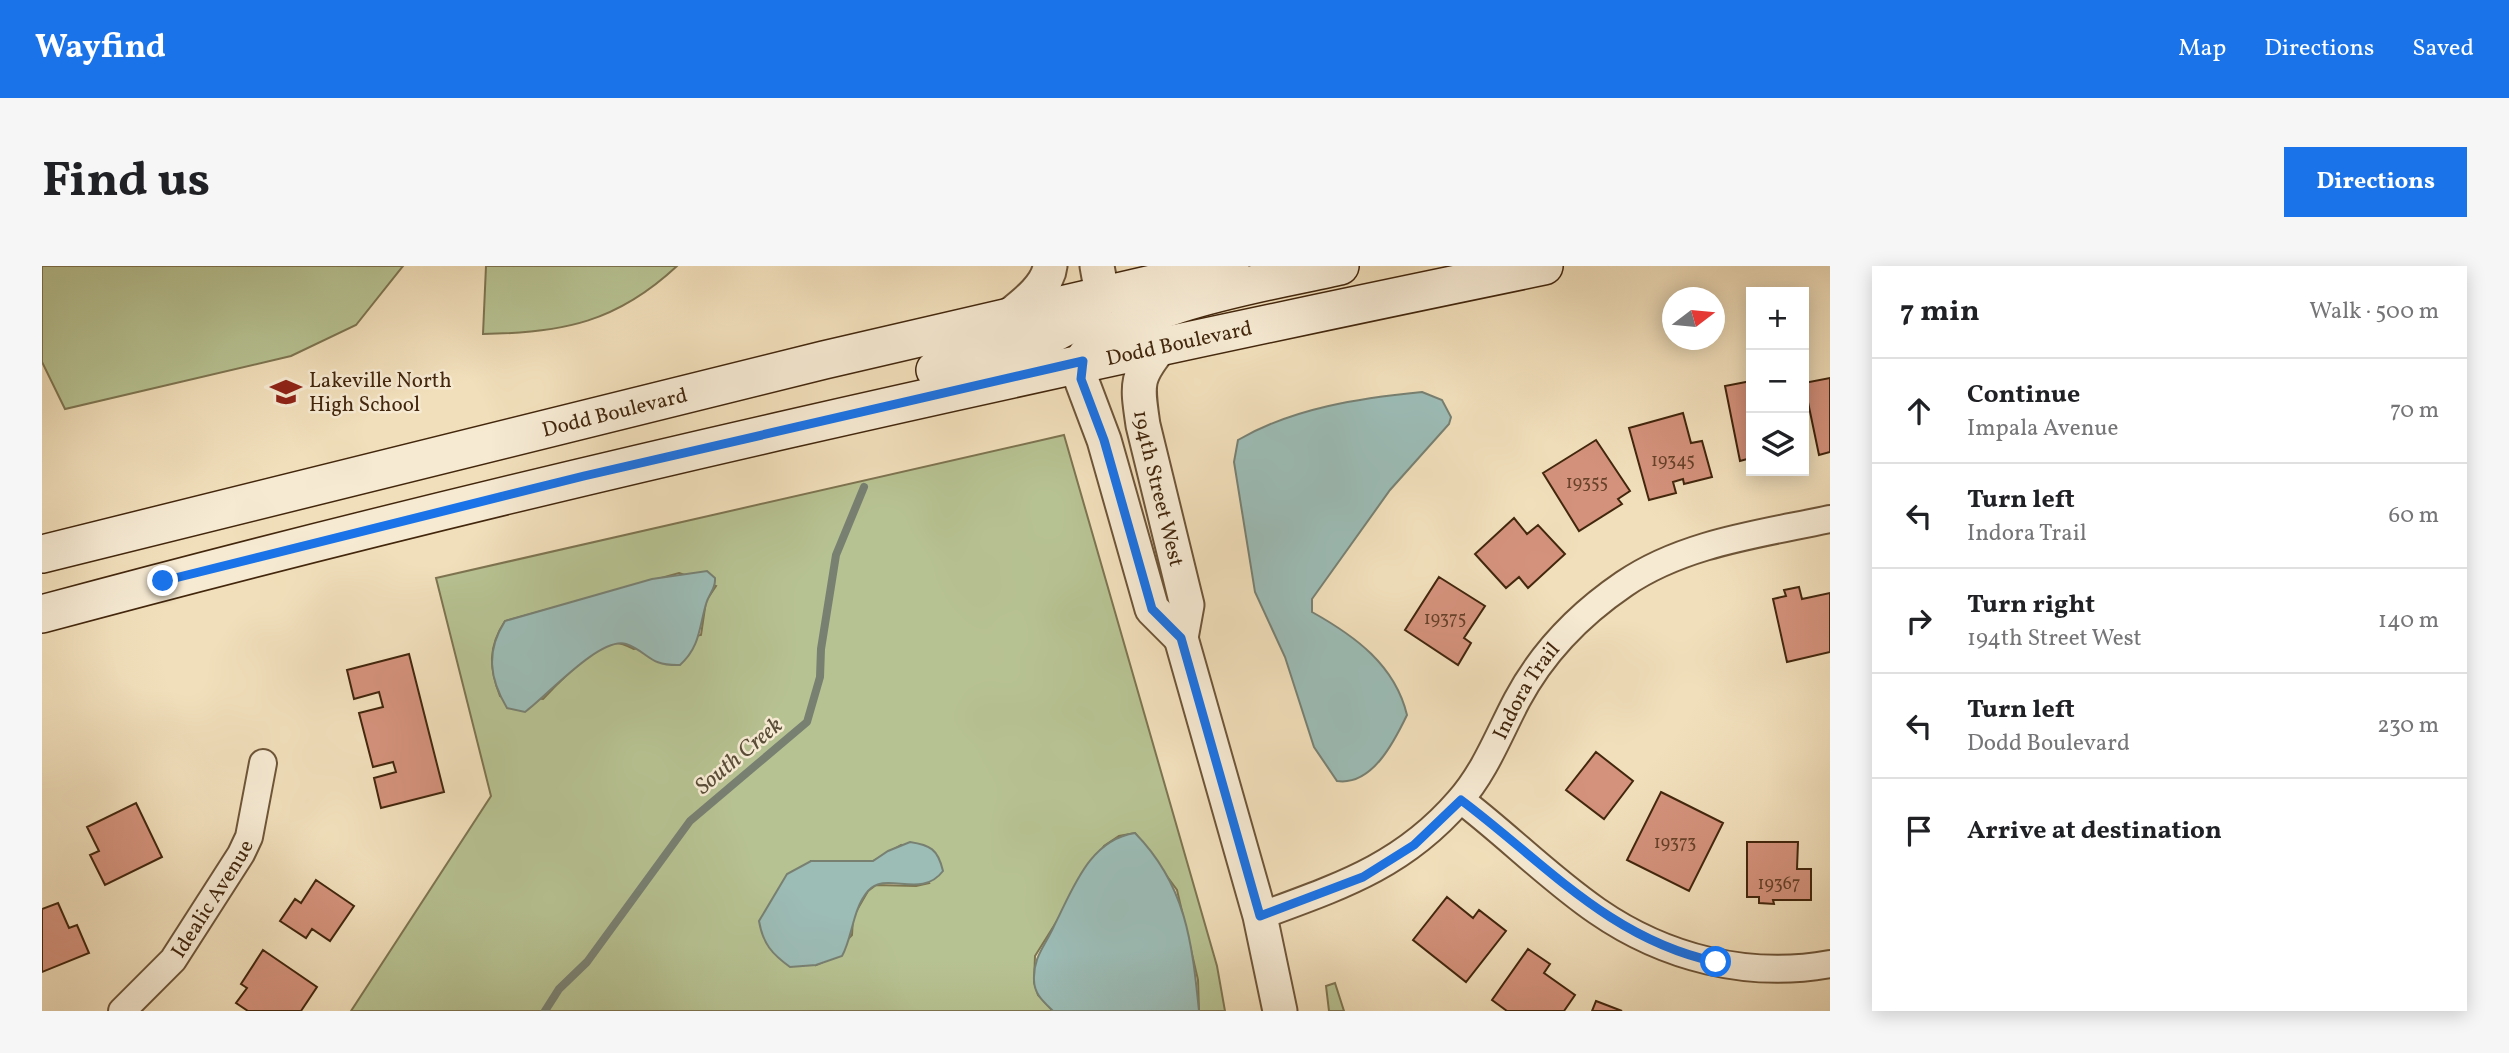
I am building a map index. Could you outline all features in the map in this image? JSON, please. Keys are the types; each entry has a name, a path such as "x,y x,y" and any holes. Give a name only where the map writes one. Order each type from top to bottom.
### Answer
{"main road":[{"name":"Dodd Boulevard","path":"42,554 1009,316 1100,280 1230,266"},
{"path":"1083,361 1095,343 1113,330 1174,306 1340,266"},
{"name":"Dodd Boulevard","path":"42,614 584,476 1083,361 1544,266"},
{"path":"584,476 637,441 996,354 1063,329 1087,313 1100,280"}],"street":[{"path":"1009,316 1030,298 1049,273 1050,266"},
{"name":"194th Street West","path":"1162,345 1141,370 1138,395 1143,425 1187,605 1181,638 1260,916 1280,1011"},
{"name":"194th Street West","path":"1083,361 1081,379 1104,440 1152,609 1181,638"},
{"name":"Indora Trail","path":"1260,916 1363,877 1414,845 1461,800 1491,752 1532,673 1578,620 1602,600 1651,568 1707,546 1830,519"},
{"name":"Idealic Avenue","path":"122,1011 173,960 241,854 248,837 263,763"},
{"path":"1461,800 1598,912 1649,940 1699,959 1742,968 1772,970 1830,964"}],"green space":[{"path":"42,266 403,266 356,325 291,356 65,409 42,362"},
{"path":"486,266 677,266 633,300 587,321 539,331 483,334"},
{"path":"1064,435 1217,966 1225,1011 1199,1011 1198,980 1177,890 1135,833 1119,836 1104,846 1035,956 1034,982 1038,995 1053,1011 351,1011 491,796 436,578","holes":["679,573 716,586 706,601 701,635 634,649 613,643 586,659 543,699 500,696 492,657 495,640 505,621","901,845 929,883 916,886 876,885 868,891 853,917 852,935 828,960 816,965 811,861 873,861"]},
{"path":"1335,983 1344,1011 1329,1011 1326,986"}],"water":[{"path":"1422,392 1442,400 1451,417 1449,424 1390,490 1312,599 1312,612 1358,642 1383,667 1401,697 1407,715 1388,749 1371,769 1350,781 1337,781 1314,747 1285,657 1255,592 1234,462 1238,440 1281,420 1327,406"},
{"path":"707,571 715,578 714,585 695,644 680,665 661,663 634,647 615,644 588,658 525,712 507,708 496,686 492,664 495,643 505,621 652,579"},
{"path":"1135,833 1166,873 1184,916 1199,1011 1053,1011 1040,997 1034,985 1035,965 1040,952 1084,868 1106,845 1119,837"},
{"path":"910,842 932,849 939,858 943,871 925,883 875,885 859,906 842,956 816,965 790,967 769,948 759,921 787,874 811,861 873,861"}],"building":[{"path":"1830,378 1830,452 1819,455 1809,407 1809,382"},
{"path":"1746,382 1746,459 1740,461 1725,386"},
{"path":"1683,413 1691,443 1702,441 1712,477 1684,484 1683,479 1673,482 1676,493 1649,500 1629,428"},
{"path":"1596,440 1630,491 1618,499 1622,504 1579,531 1543,473"},
{"path":"1514,518 1527,534 1538,525 1565,554 1528,588 1519,577 1506,588 1475,554"},
{"path":"1439,577 1485,606 1464,638 1471,643 1458,665 1405,630"},
{"path":"1799,587 1802,599 1830,593 1830,652 1787,662 1773,599 1786,596 1784,590"},
{"path":"409,654 444,792 381,808 374,778 396,772 393,762 373,767 359,713 383,707 379,692 354,699 347,670"},
{"path":"1596,752 1633,781 1604,819 1566,790"},
{"path":"1661,792 1723,823 1689,891 1627,860"},
{"path":"136,803 162,857 105,885 90,855 99,851 87,827"},
{"path":"1747,842 1798,842 1797,869 1811,869 1811,900 1773,900 1774,904 1759,903 1759,897 1747,897"},
{"path":"316,880 354,906 330,941 312,929 306,938 280,921 295,899 301,903"},
{"path":"1447,897 1473,918 1479,910 1506,931 1466,982 1413,940"},
{"path":"58,903 69,928 77,925 89,953 42,972 42,909"},
{"path":"1528,949 1550,964 1544,973 1575,995 1564,1011 1507,1011 1492,1000"},
{"path":"263,950 317,987 301,1011 248,1011 236,1003 247,988 241,984"},
{"path":"1596,1001 1622,1011 1592,1011"}],"waterway":[{"name":"South Creek","path":"545,1011 559,989 587,962 690,821 807,722 820,677 821,649 836,555 864,487"}],"place":[{"name":"Lakeville North High School","path":"286,392"}],"route":[{"path":"163,581 462,505 1083,361 1081,379 1104,440 1152,609 1181,638 1260,916 1363,877 1414,845 1461,800 1598,912 1665,947 1716,962"}]}
